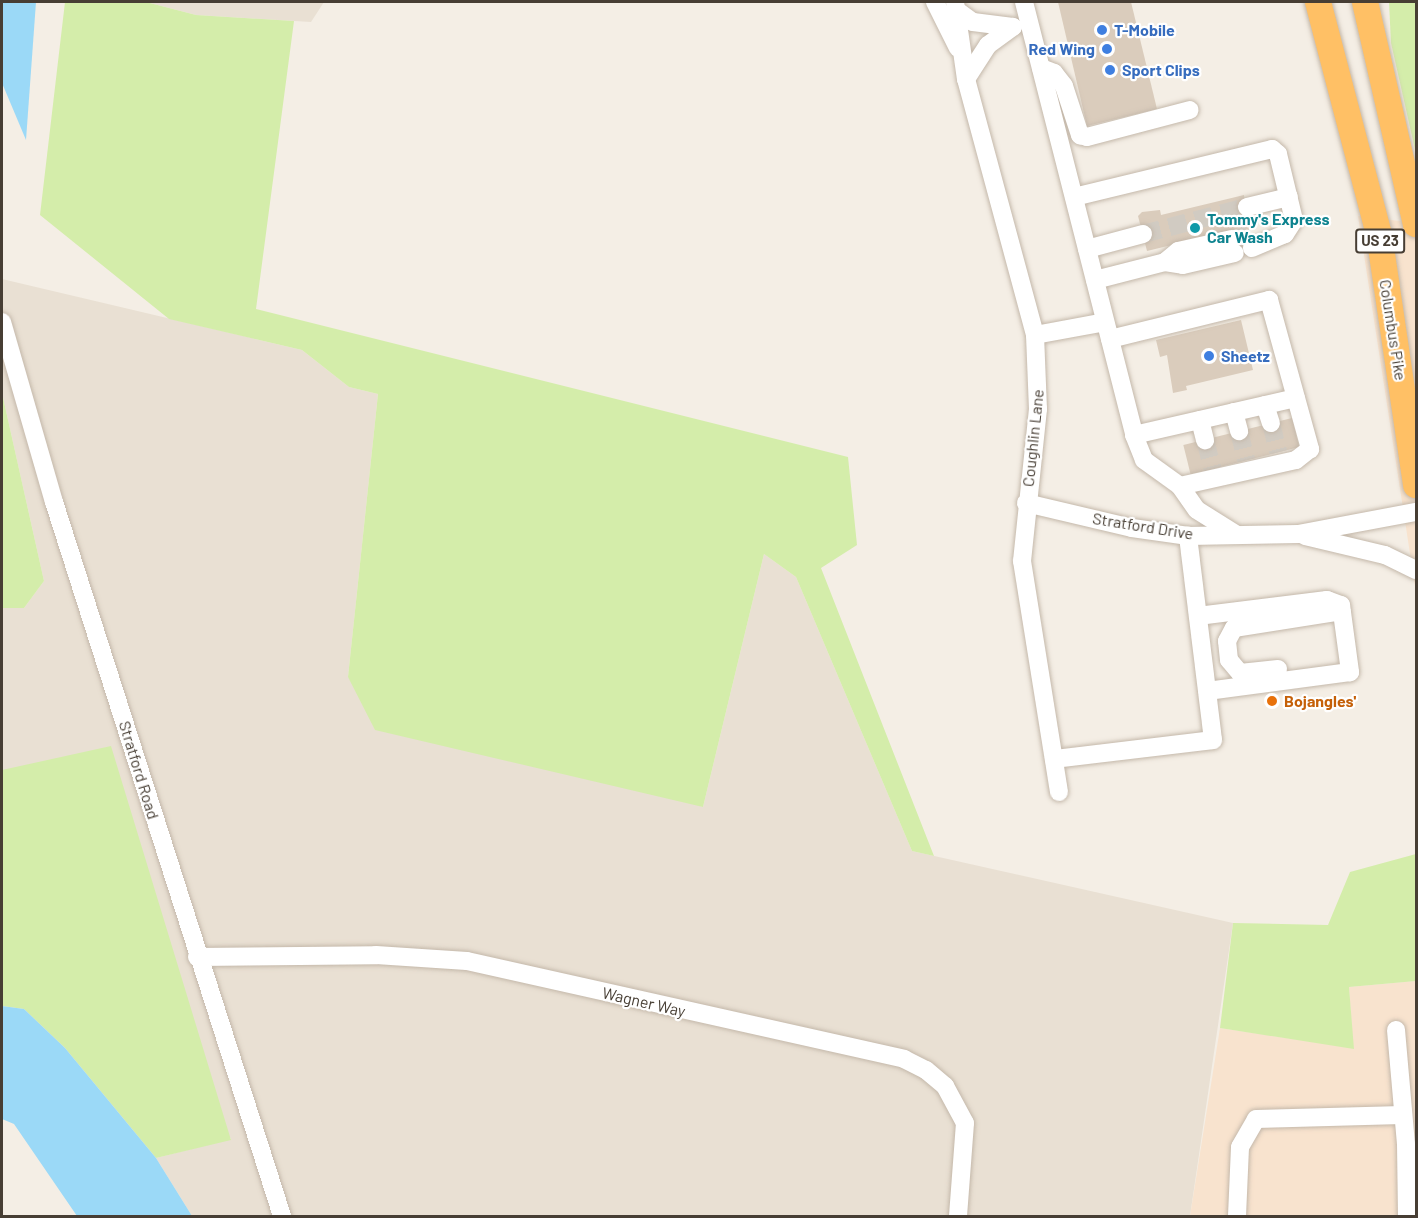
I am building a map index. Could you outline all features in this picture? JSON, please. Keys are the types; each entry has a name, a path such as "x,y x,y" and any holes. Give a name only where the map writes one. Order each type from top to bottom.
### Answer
{"highway":[{"name":"Columbus Pike","path":"1318,2 1379,234 1416,485"},
{"name":"US 23","path":"1365,2 1416,224"}],"street":[{"name":"Coughlin Lane","path":"935,2 962,54"},
{"path":"1024,2 1134,435 1144,460 1180,486 1197,510 1238,535"},
{"name":"Coughlin Lane","path":"957,7 966,80 1035,335 1038,409 1026,503 1022,561 1059,792"},
{"path":"957,7 973,22 1013,27 988,45 966,80"},
{"path":"1041,68 1054,73 1064,86 1076,130 1087,137 1190,110"},
{"path":"1074,197 1265,149 1278,154 1294,220 1291,228 1273,237 1242,244 1178,251 1165,262 1095,280"},
{"path":"1247,207 1288,197"},
{"path":"1087,249 1143,234"},
{"path":"1035,335 1108,330 1269,300 1310,449 1296,460 1279,458 1247,465 1214,473 1180,486"},
{"name":"Stratford Road","path":"2,322 197,957 282,1216"},
{"path":"1134,435 1296,398"},
{"path":"1265,405 1271,423"},
{"path":"1234,412 1239,431"},
{"path":"1200,420 1205,440"},
{"name":"Stratford Drive","path":"1026,503 1132,528 1188,536 1298,534 1416,512"},
{"name":"Stratford Drive","path":"1298,534 1384,555 1416,570"},
{"path":"1054,759 1213,740 1188,536"},
{"path":"1198,616 1327,600 1341,605 1350,672 1207,691"},
{"path":"1333,674 1315,665 1240,673 1229,660 1227,641 1234,628 1247,624 1342,612"},
{"name":"Wagner Way","path":"197,957 376,955 467,961 904,1059 926,1070 945,1086 965,1123 958,1216"},
{"path":"1396,1030 1407,1216"},
{"path":"1237,1216 1240,1147 1256,1119 1402,1115"}],"shaded area":[{"path":"146,2 324,2 311,22 196,15"},
{"path":"1358,216 1416,223 1416,597 1415,586"},
{"path":"2,279 302,350 349,387 378,394 348,677 703,807 764,554 796,577 912,851 1233,923 1190,1216 192,1216 156,1158 231,1139 2,770 2,608 24,608 44,581 2,393"},
{"path":"1416,981 1416,1216 1190,1216 1220,1028 1353,1048 1349,987"}],"green space":[{"path":"65,2 146,2 196,15 294,21 256,309 848,457 857,545 821,568 934,856 912,851 796,577 764,554 703,807 375,730 348,677 378,394 349,387 302,350 169,319 40,215"},
{"path":"1389,2 1416,2 1416,154 1391,43"},
{"path":"2,393 44,581 24,608 2,608"},
{"path":"111,746 231,1140 156,1158 65,1048 24,1009 2,1006 2,770"},
{"path":"1416,854 1416,981 1349,987 1354,1049 1220,1028 1233,923 1328,925 1350,872"}],"water":[{"path":"2,2 36,2 26,140 2,83"},
{"path":"2,1006 24,1009 65,1048 156,1158 192,1216 77,1216 14,1124 2,1119"}],"building":[{"path":"1058,2 1131,2 1157,109 1087,126"},
{"name":"Tommy's Express Car Wash","path":"1244,195 1253,253 1237,257 1225,232 1147,251 1138,216 1142,212 1160,210 1161,215"},
{"name":"Sheetz","path":"1241,320 1253,370 1186,386 1187,390 1173,393 1167,355 1160,357 1156,340"},
{"path":"1292,418 1299,447 1191,474 1183,445"}],"tunnel":[{"path":"1143,234 1247,207"},
{"path":"1232,239 1248,235"},
{"path":"1271,423 1278,452"},
{"path":"1239,431 1246,460"},
{"path":"1205,440 1213,469"}],"place":[{"name":"T-Mobile","path":"1102,30"},
{"name":"Red Wing","path":"1107,49"},
{"name":"Sport Clips","path":"1110,70"},
{"name":"Tommy's Express Car Wash","path":"1195,228"},
{"name":"Sheetz","path":"1209,356"},
{"name":"Bojangles'","path":"1272,701"}]}
